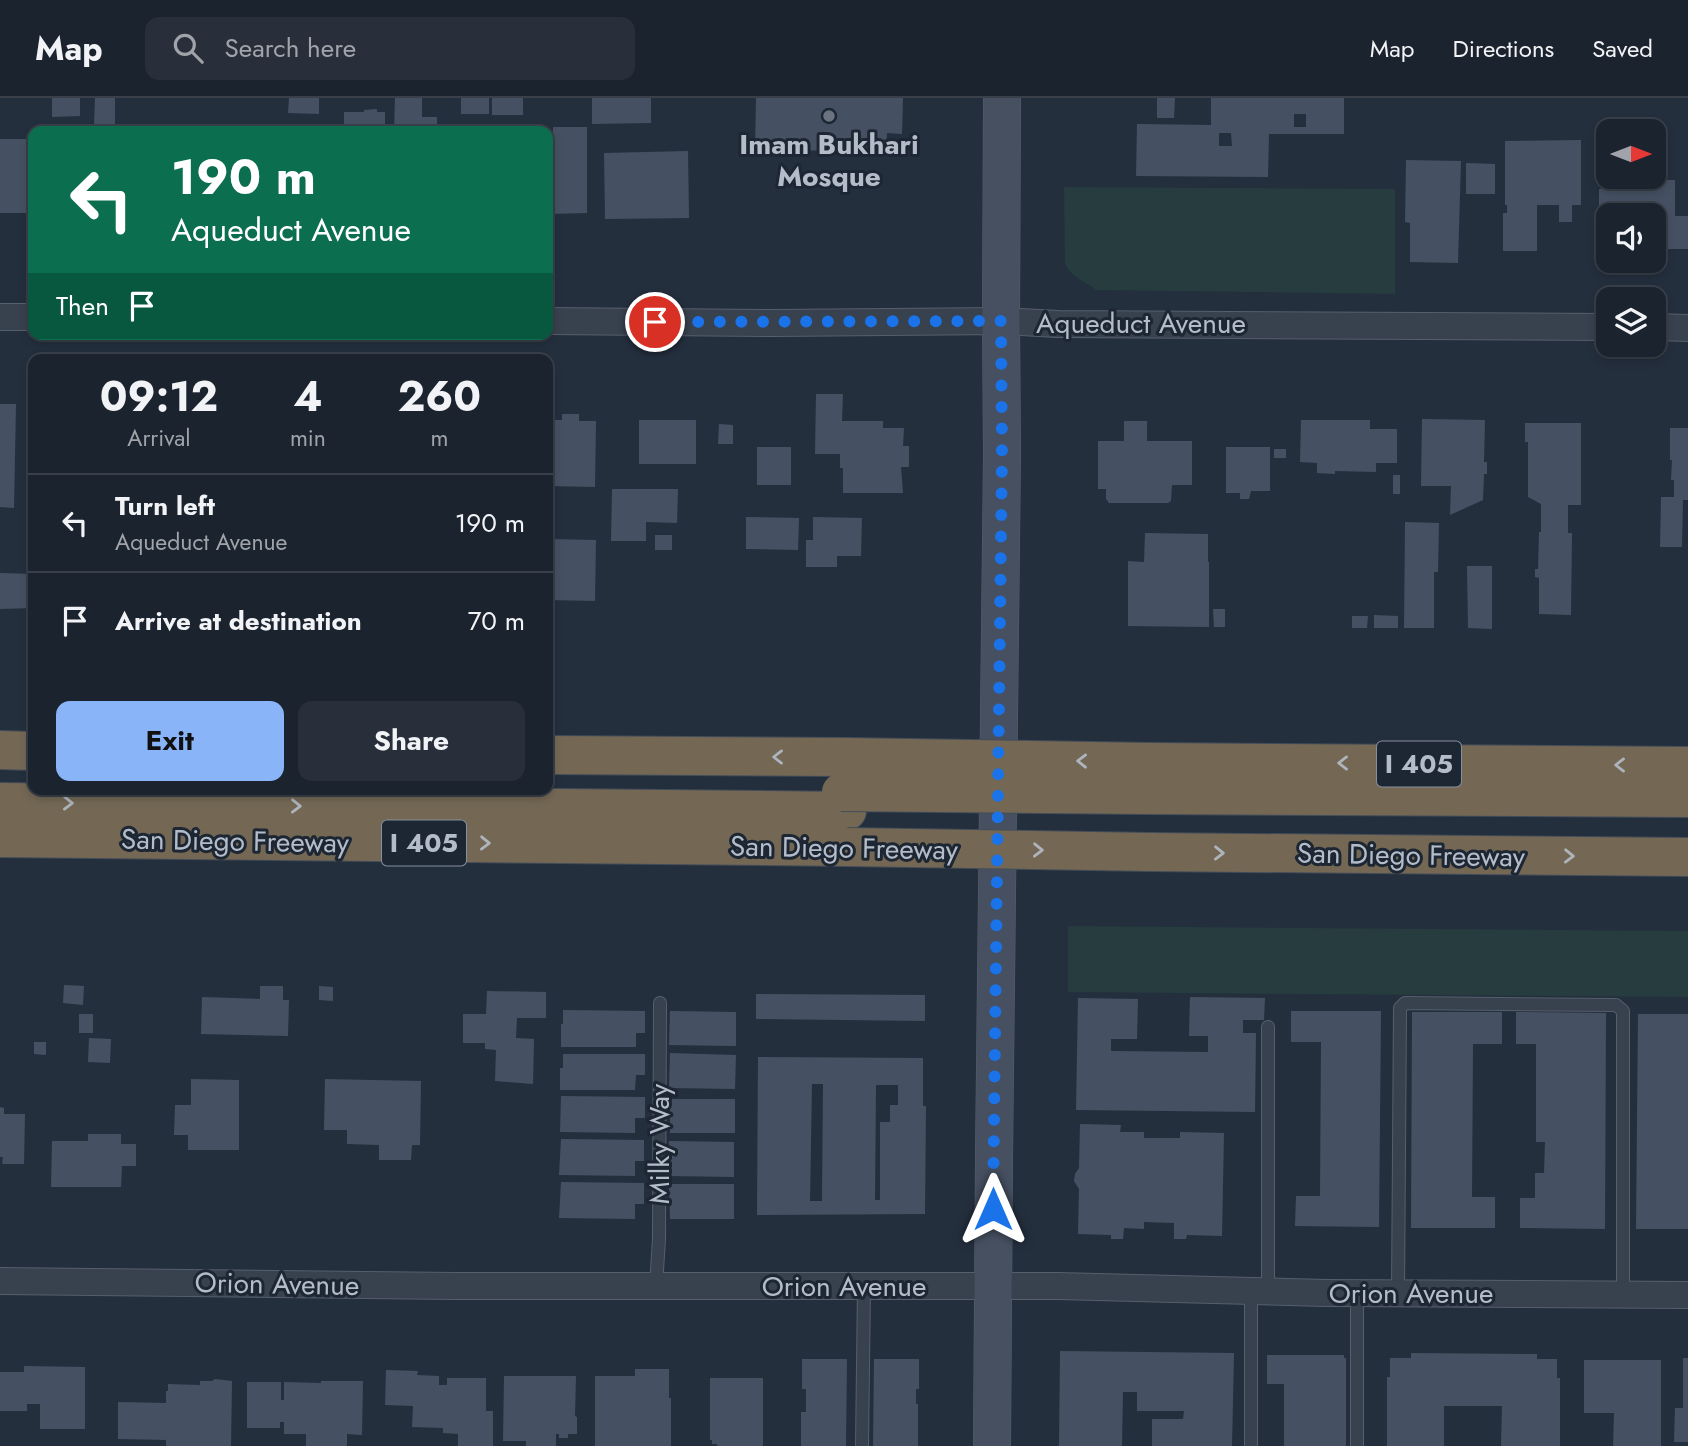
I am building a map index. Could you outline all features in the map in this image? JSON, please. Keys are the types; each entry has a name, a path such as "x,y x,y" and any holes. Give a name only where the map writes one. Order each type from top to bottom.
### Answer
{"highway":[{"path":"0,750 28,751"},
{"name":"San Diego Freeway","path":"553,756 1150,852 1688,857"},
{"name":"San Diego Freeway","path":"0,838 1688,766"},
{"path":"0,785 28,785"},
{"path":"553,790 845,802"},
{"path":"1149,790 1688,818"},
{"path":"0,802 845,802 1149,790 1688,798"}],"main road":[{"path":"992,1446 1002,454 1002,98"}],"street":[{"path":"0,317 28,317"},
{"name":"Aqueduct Avenue","path":"553,321 1001,321 1058,324 1596,327"},
{"path":"1666,327 1688,328"},
{"name":"Orion Avenue","path":"0,1281 456,1286 1058,1286 1260,1292 1688,1294"}],"lane":[{"name":"Milky Way","path":"656,1286 659,1225 660,1003"},
{"path":"1398,1293 1400,1008 1405,1003 1616,1005 1623,1011 1623,1295"},
{"path":"1251,1446 1260,1292 1268,1027"},
{"path":"862,1446 864,1286"},
{"path":"1356,1293 1357,1446"}],"green space":[{"path":"1064,187 1395,189 1395,294 1096,290 1075,276 1065,264"},
{"path":"1068,926 1688,931 1688,997 1068,992"}],"building":[{"path":"52,98 80,98 80,116 52,117"},
{"path":"95,98 115,98 115,125 94,125"},
{"path":"289,98 319,98 319,114 288,113"},
{"path":"395,98 422,98 422,117 437,117 437,126 394,126"},
{"path":"461,98 489,98 489,114 461,114"},
{"path":"492,98 523,98 523,115 492,115"},
{"path":"592,98 651,98 651,123 592,124"},
{"name":"Imam Bukhari Mosque","path":"756,98 903,98 902,134 887,133 886,151 755,150"},
{"path":"1157,98 1175,98 1174,118 1157,118"},
{"path":"1211,98 1344,98 1344,134 1269,134 1268,177 1136,176 1137,124 1211,125","holes":["1294,114 1306,114 1306,127 1294,127","1219,133 1231,133 1232,146 1219,146"]},
{"path":"377,109 377,112 385,112 385,126 344,126 344,112"},
{"path":"553,127 587,127 587,213 553,214"},
{"path":"0,139 28,139 28,213 0,213"},
{"path":"1581,140 1581,205 1572,205 1572,222 1559,222 1559,205 1537,205 1537,251 1503,251 1503,213 1507,213 1505,141"},
{"path":"688,151 689,218 605,219 604,153"},
{"path":"1406,160 1461,161 1458,263 1410,262 1410,223 1405,222"},
{"path":"1466,163 1495,164 1495,194 1466,194"},
{"path":"1666,180 1675,180 1675,216 1688,216 1688,249 1666,249 1666,203 1599,203 1599,189 1666,189"},
{"path":"816,394 843,394 842,421 883,421 883,428 904,428 903,446 909,446 909,467 901,467 903,493 843,493 840,454 815,454"},
{"path":"0,404 16,404 14,508 0,507"},
{"path":"562,414 579,414 579,421 596,421 595,487 553,486 553,420 562,420"},
{"path":"1422,419 1485,420 1484,462 1487,462 1487,474 1484,474 1483,500 1450,515 1451,486 1421,486"},
{"path":"639,420 696,420 696,464 639,464"},
{"path":"1301,420 1370,420 1370,429 1397,429 1397,463 1376,463 1376,472 1317,473 1317,463 1300,462"},
{"path":"1124,421 1147,421 1147,441 1192,441 1192,485 1172,485 1171,501 1168,503 1109,503 1106,489 1098,489 1098,441 1124,441"},
{"path":"1525,423 1581,423 1581,505 1568,505 1568,533 1572,533 1571,615 1539,614 1539,578 1535,577 1535,569 1538,569 1541,504 1528,497 1528,442 1525,442"},
{"path":"719,424 733,425 733,444 718,444"},
{"path":"1670,428 1688,428 1688,500 1683,500 1682,547 1660,547 1661,497 1674,497"},
{"path":"757,447 791,447 791,485 757,485"},
{"path":"1226,447 1270,447 1270,491 1251,491 1249,499 1240,499 1240,493 1226,493"},
{"path":"1274,449 1286,449 1286,458 1274,458"},
{"path":"1393,475 1400,475 1400,494 1393,494"},
{"path":"612,489 678,489 677,523 646,522 646,541 611,541"},
{"path":"746,517 799,518 798,550 746,549"},
{"path":"813,517 862,518 861,556 837,556 837,567 806,567 806,540 813,540"},
{"path":"1405,522 1439,523 1438,572 1434,572 1434,628 1404,628"},
{"path":"1145,533 1208,534 1209,627 1128,626 1128,561 1144,562"},
{"path":"655,535 672,535 672,550 655,550"},
{"path":"553,539 596,540 595,601 553,600"},
{"path":"1467,566 1492,566 1492,629 1468,628"},
{"path":"0,573 28,574 28,608 0,609"},
{"path":"1213,609 1225,609 1225,627 1214,627"},
{"path":"1374,615 1398,616 1398,628 1374,628"},
{"path":"1352,616 1368,616 1367,628 1352,628"},
{"path":"64,985 84,986 83,1005 63,1003"},
{"path":"260,986 283,986 283,1000 289,1000 288,1036 201,1034 202,997 260,999"},
{"path":"319,986 333,987 333,1001 319,1000"},
{"path":"487,991 546,992 546,1018 517,1018 516,1038 534,1039 533,1084 495,1081 496,1050 485,1049 485,1043 463,1043 463,1014 486,1014"},
{"path":"756,994 925,995 925,1021 756,1019"},
{"path":"1190,997 1265,998 1264,1020 1243,1020 1243,1033 1256,1033 1255,1112 1076,1110 1078,998 1138,999 1137,1039 1111,1039 1111,1051 1208,1052 1208,1036 1189,1036"},
{"path":"563,1010 645,1011 645,1033 636,1033 636,1047 561,1047"},
{"path":"670,1011 736,1012 736,1046 669,1045"},
{"path":"1291,1011 1381,1011 1379,1227 1295,1226 1296,1196 1320,1196 1321,1042 1291,1042"},
{"path":"1412,1012 1502,1012 1502,1044 1473,1044 1472,1197 1495,1197 1495,1228 1411,1228"},
{"path":"1516,1012 1606,1013 1605,1229 1520,1228 1520,1198 1535,1198 1535,1173 1544,1173 1545,1142 1536,1142 1536,1044 1516,1044"},
{"path":"79,1014 93,1014 93,1033 79,1033"},
{"path":"1638,1014 1688,1014 1688,1229 1636,1229"},
{"path":"89,1038 111,1039 110,1063 88,1062"},
{"path":"34,1042 46,1042 46,1055 34,1054"},
{"path":"670,1053 736,1055 735,1089 669,1088"},
{"path":"563,1054 645,1054 645,1075 636,1075 635,1090 560,1090"},
{"path":"758,1057 923,1058 923,1106 926,1106 925,1214 757,1215","holes":["812,1084 823,1084 822,1201 810,1201","876,1085 898,1085 898,1105 890,1105 890,1122 880,1122 880,1200 875,1200"]},
{"path":"191,1079 239,1080 239,1150 188,1150 188,1135 174,1135 175,1105 191,1105"},
{"path":"325,1079 421,1081 420,1145 412,1145 411,1160 379,1160 379,1145 347,1144 347,1130 324,1130"},
{"path":"561,1096 645,1097 645,1118 635,1118 635,1133 560,1132"},
{"path":"670,1099 735,1099 735,1133 670,1133"},
{"path":"0,1107 4,1108 4,1114 25,1114 24,1164 2,1164"},
{"path":"1080,1124 1121,1125 1120,1132 1144,1132 1144,1138 1180,1138 1180,1132 1224,1133 1222,1236 1187,1235 1186,1239 1174,1239 1174,1223 1144,1222 1144,1229 1124,1228 1123,1239 1111,1239 1111,1235 1078,1234 1079,1189 1074,1181 1079,1168"},
{"path":"88,1134 121,1134 121,1144 136,1144 136,1166 122,1166 121,1187 51,1187 52,1141 88,1141"},
{"path":"561,1139 644,1140 644,1161 635,1161 635,1176 559,1175"},
{"path":"669,1141 734,1142 734,1177 669,1176"},
{"path":"561,1182 644,1183 644,1204 635,1204 635,1219 559,1218"},
{"path":"669,1184 734,1184 734,1219 670,1219"},
{"path":"1060,1351 1234,1353 1232,1446 1152,1446 1152,1419 1183,1419 1184,1411 1137,1411 1137,1392 1123,1392 1122,1446 1059,1446"},
{"path":"1411,1353 1537,1354 1537,1359 1557,1359 1557,1378 1560,1378 1560,1446 1501,1446 1502,1406 1444,1406 1444,1446 1387,1446 1387,1377 1390,1377 1390,1358 1411,1358"},
{"path":"1267,1355 1344,1355 1346,1446 1284,1446 1284,1384 1267,1384"},
{"path":"1683,1358 1688,1358 1688,1442 1674,1442 1675,1408 1683,1408"},
{"path":"802,1359 847,1359 846,1446 801,1446 801,1412 806,1412 806,1389 802,1389"},
{"path":"874,1359 919,1359 919,1389 916,1389 918,1446 873,1446"},
{"path":"1584,1360 1661,1360 1661,1446 1613,1446 1614,1413 1584,1413"},
{"path":"24,1366 85,1367 85,1429 40,1429 40,1404 27,1404 27,1411 0,1411 0,1372 24,1372"},
{"path":"635,1369 669,1369 671,1446 595,1446 595,1376 635,1376"},
{"path":"386,1370 418,1371 417,1375 439,1376 439,1385 447,1385 447,1378 486,1378 486,1411 493,1411 493,1446 458,1446 458,1434 443,1433 443,1428 412,1427 413,1406 385,1405"},
{"path":"504,1376 576,1376 577,1434 559,1438 559,1434 556,1434 556,1446 526,1446 526,1441 503,1441"},
{"path":"710,1378 763,1378 763,1446 712,1444"},
{"path":"200,1381 232,1381 231,1446 166,1446 166,1440 118,1439 118,1402 166,1403 168,1384 200,1385"},
{"path":"363,1381 362,1435 347,1434 347,1446 306,1446 306,1434 284,1434 284,1422 280,1422 280,1428 247,1428 247,1382 281,1382 281,1400 284,1400 284,1382"}],"place":[{"name":"Imam Bukhari Mosque","path":"829,116"}],"route":[{"path":"655,322 1001,321 1002,454 993,1209"}]}
